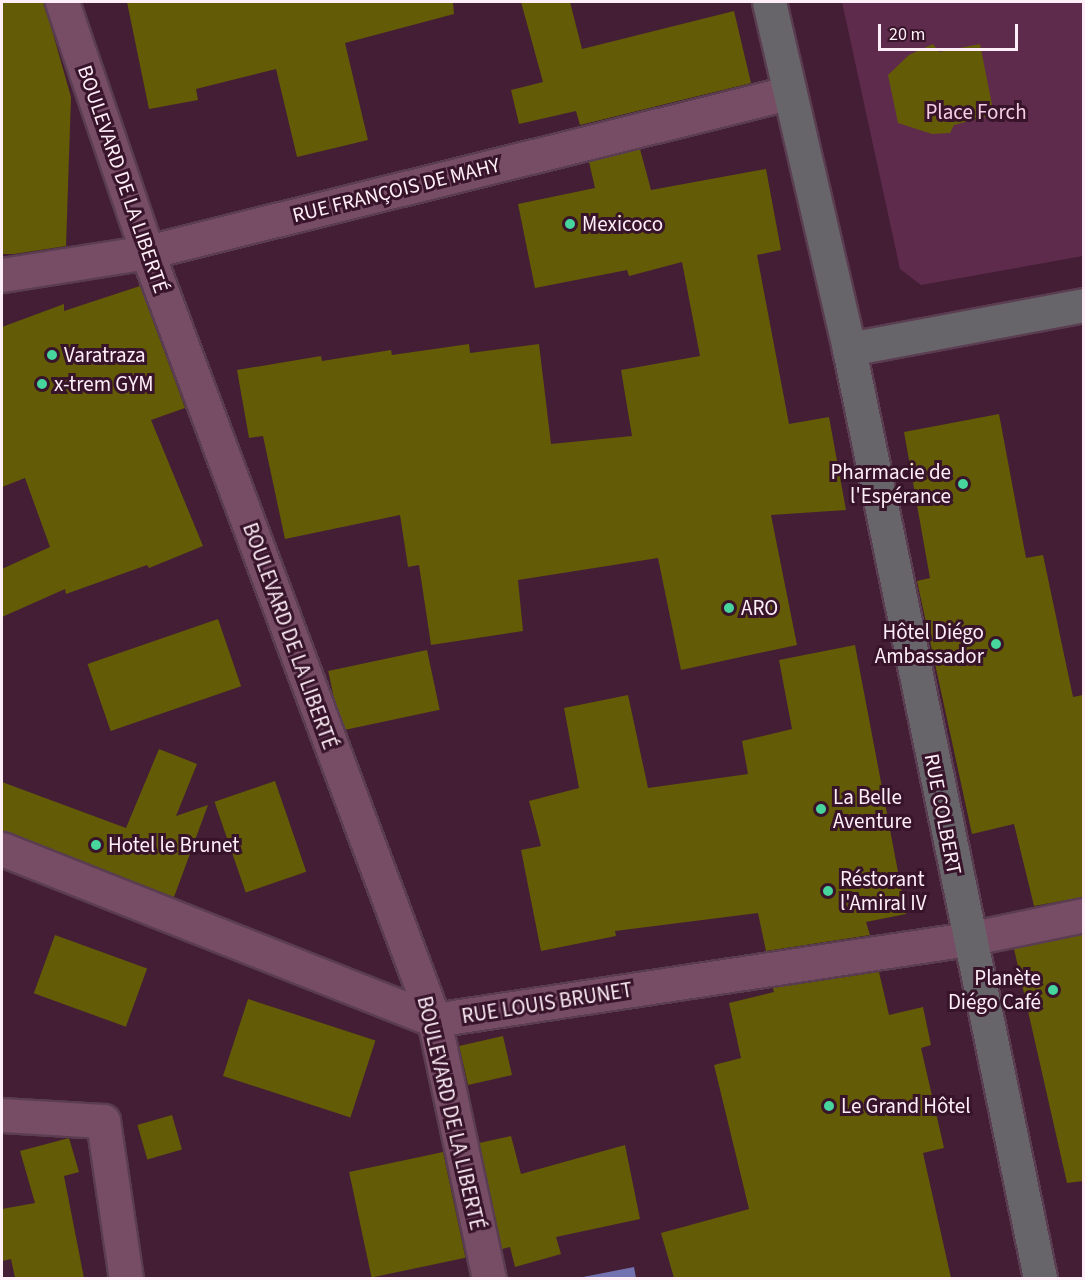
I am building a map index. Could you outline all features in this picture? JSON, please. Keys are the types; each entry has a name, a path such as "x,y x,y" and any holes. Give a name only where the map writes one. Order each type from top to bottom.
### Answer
{"main road":[{"name":"RUE COLBERT","path":"769,2 788,93 849,349 968,939 1040,1278"},
{"path":"849,349 1083,305"}],"street":[{"name":"BOULEVARD DE LA LIBERTÉ","path":"62,2 147,252 434,1020 489,1278"},
{"name":"RUE FRANÇOIS DE MAHY","path":"2,275 147,252 788,93"},
{"name":"RUE LOUIS BRUNET","path":"2,849 434,1020 968,939 1083,915"},
{"path":"2,1114 103,1121 126,1278"}],"green space":[{"name":"Place Forch","path":"842,2 1083,2 1083,256 921,285 900,269"}],"shaded area":[{"path":"634,1267 636,1278 578,1278"}],"building":[{"path":"2,2 44,2 71,97 66,246 14,254 2,254"},
{"path":"127,2 453,2 454,14 345,43 368,140 297,157 276,69 196,89 198,100 149,109"},
{"path":"521,2 570,2 582,49 734,11 751,83 580,125 576,111 519,124 511,90 543,82"},
{"path":"933,44 939,52 980,44 994,115 954,125 950,133 932,134 898,123 888,75 909,55"},
{"path":"640,149 651,190 766,169 781,250 757,255 789,424 829,417 846,510 771,515 797,645 681,670 658,558 518,580 523,631 431,645 419,565 408,567 400,515 285,539 263,436 249,438 237,370 321,356 322,361 391,350 392,355 469,344 470,353 539,344 551,444 632,436 621,370 700,356 682,262 629,276 627,270 535,288 518,204 595,188 589,162"},
{"path":"140,286 185,408 151,420 203,546 149,568 147,565 66,594 65,589 2,617 2,569 50,547 25,478 2,487 2,327 64,304 64,311"},
{"path":"999,414 1026,558 1043,555 1073,697 1083,695 1083,897 1034,906 1014,824 972,834 917,581 930,578 904,432"},
{"path":"218,619 241,686 111,731 88,664"},
{"path":"855,645 906,914 866,922 870,935 766,951 758,913 615,931 616,936 541,951 521,850 541,846 529,801 579,788 564,708 628,695 648,788 748,774 742,741 792,729 779,660"},
{"path":"427,650 440,710 341,731 328,671"},
{"name":"Hotel le Brunet","path":"159,749 197,764 176,816 208,805 174,897 2,831 2,782 126,828"},
{"path":"275,781 306,872 246,893 214,802"},
{"path":"1083,934 1083,1181 1067,1183 1014,949"},
{"path":"55,935 147,969 126,1027 34,993"},
{"name":"Le Grand Hôtel","path":"879,972 889,1015 923,1007 931,1045 921,1048 944,1148 923,1153 951,1278 674,1278 661,1233 749,1209 714,1065 741,1058 729,1003 774,992 773,988"},
{"path":"248,999 375,1040 350,1117 223,1076"},
{"path":"503,1036 512,1075 468,1085 459,1046"},
{"path":"172,1115 182,1150 147,1160 137,1125"},
{"path":"511,1136 521,1174 625,1145 640,1219 556,1237 561,1254 515,1267 510,1247 502,1249 479,1143"},
{"path":"69,1138 79,1172 64,1176 84,1278 15,1278 11,1259 2,1261 2,1209 35,1203 20,1151"},
{"path":"443,1152 465,1258 372,1278 349,1172"}],"place":[{"name":"Mexicoco","path":"570,224"},
{"name":"Varatraza","path":"52,355"},
{"name":"x-trem GYM","path":"42,384"},
{"name":"Pharmacie de l'Espérance","path":"963,484"},
{"name":"ARO","path":"729,608"},
{"name":"Hôtel Diégo Ambassador","path":"996,644"},
{"name":"La Belle Aventure","path":"821,809"},
{"name":"Hotel le Brunet","path":"96,845"},
{"name":"Réstorant l'Amiral IV","path":"828,891"},
{"name":"Planète Diégo Café","path":"1053,990"},
{"name":"Le Grand Hôtel","path":"829,1106"}]}
